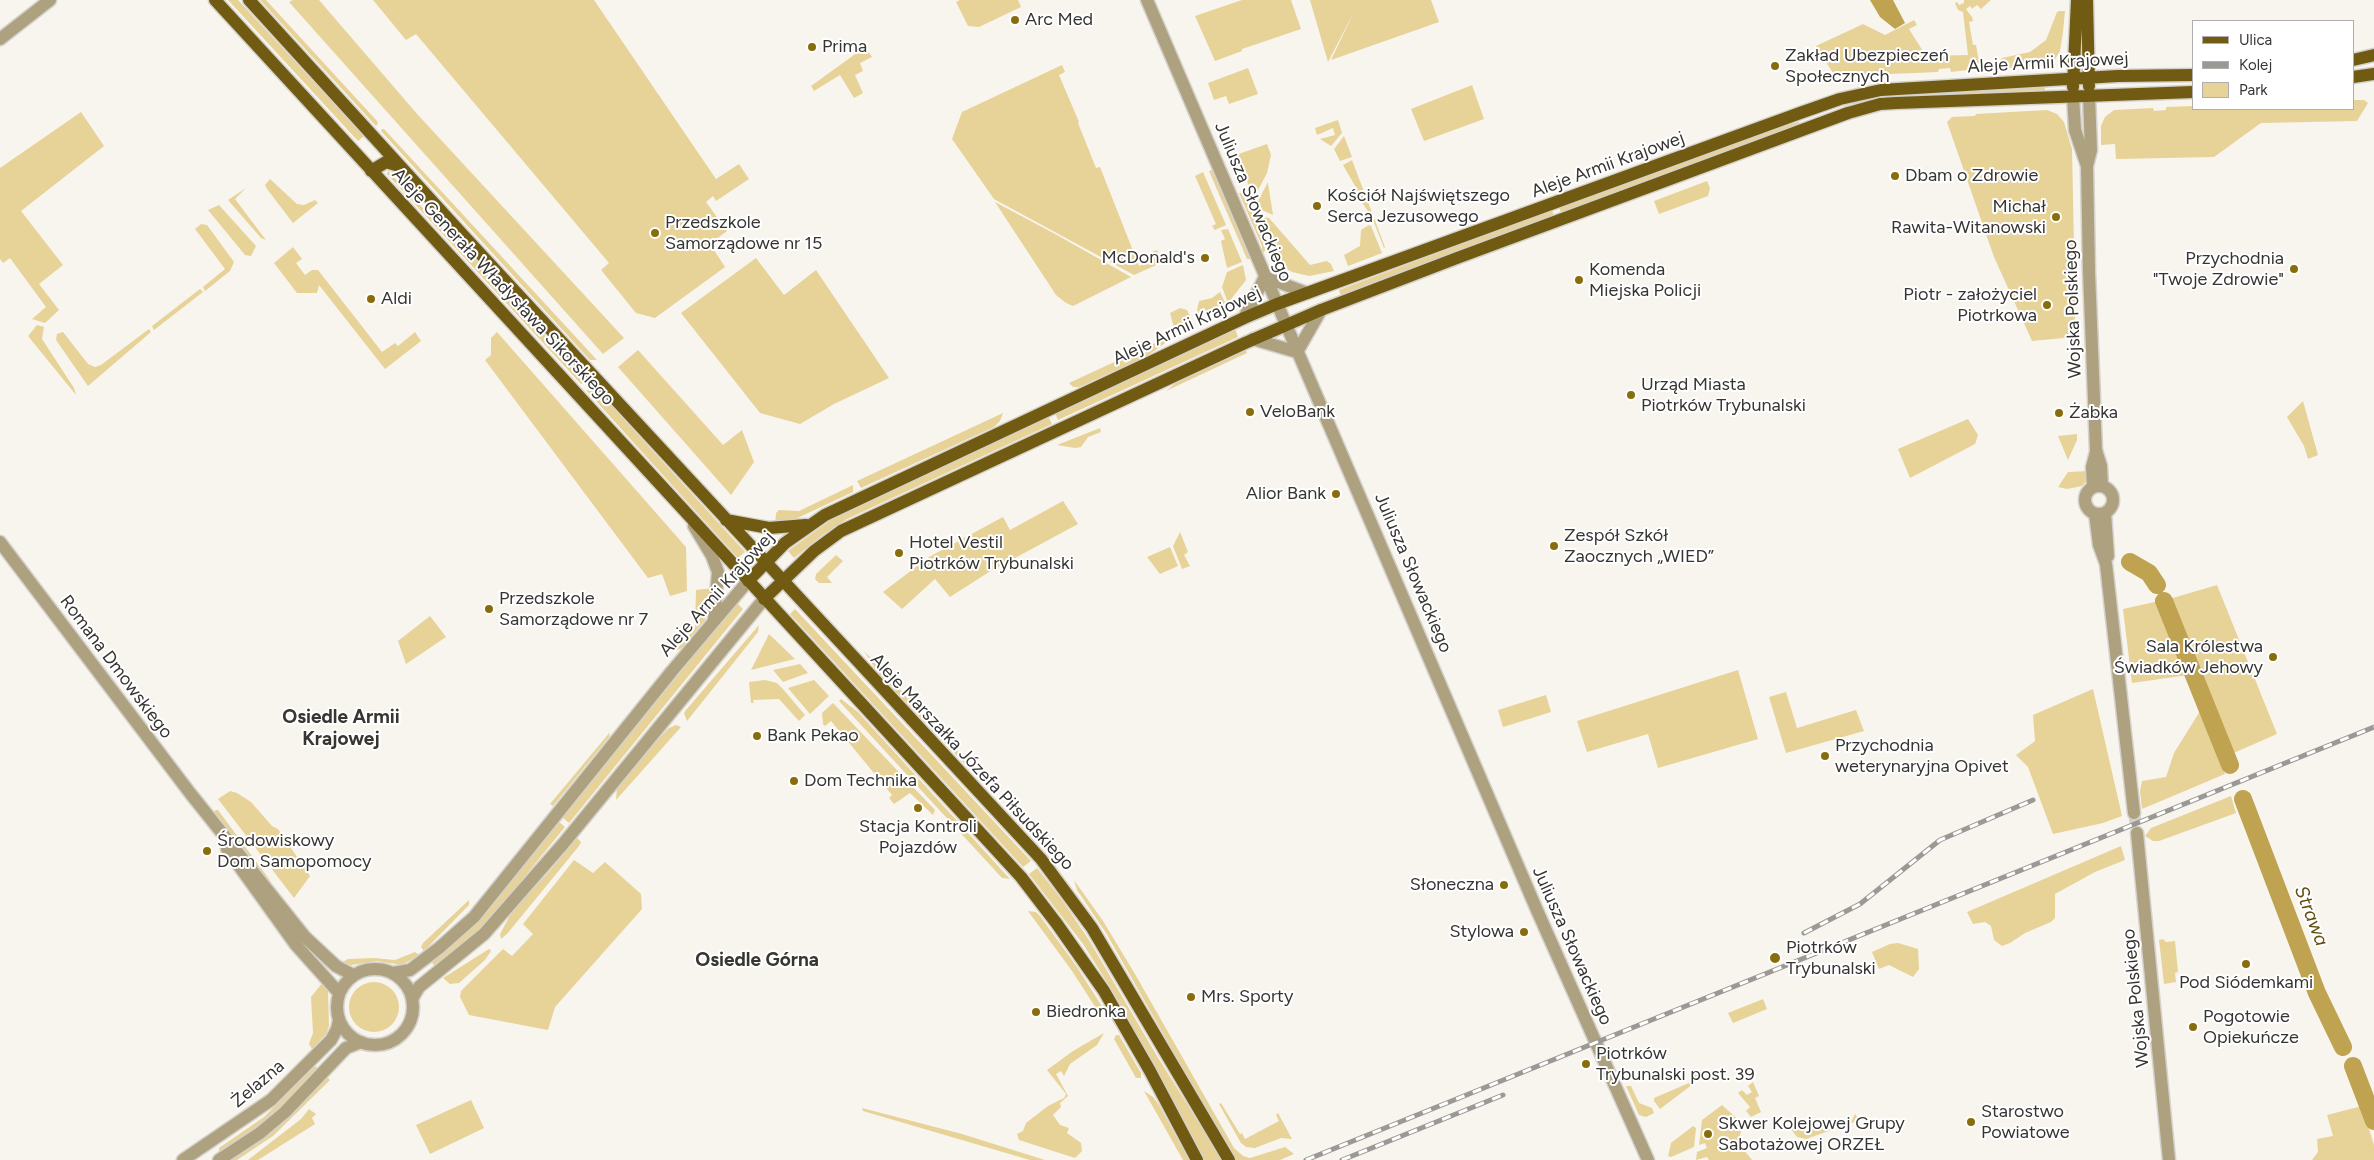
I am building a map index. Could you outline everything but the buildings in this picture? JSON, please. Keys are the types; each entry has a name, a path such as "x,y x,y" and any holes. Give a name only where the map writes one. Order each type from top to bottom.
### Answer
{"main road":[{"name":"Aleje Generała Władysława Sikorskiego","path":"215,0 764,599"},
{"name":"Aleje Generała Władysława Sikorskiego","path":"249,0 401,168 782,580"},
{"name":"Wojska Polskiego","path":"2073,96 2077,0"},
{"name":"Wojska Polskiego","path":"2087,0 2089,96"},
{"path":"2354,60 2374,55"},
{"path":"2354,77 2374,74"},
{"name":"Aleje Armii Krajowej","path":"748,581 765,562 811,523 950,455 1244,318 1277,304 1775,122 1860,94 1895,88 2088,78 2192,75"},
{"name":"Aleje Armii Krajowej","path":"764,599 820,546 852,526 1253,339 1321,310 1483,248 1864,108 1880,104 1925,101 2192,92"},
{"path":"371,171 386,162 401,168"},
{"path":"726,520 769,528 790,528 811,523"},
{"name":"Aleje Marszałka Józefa Piłsudskiego","path":"782,580 1005,818 1058,879 1092,928 1228,1160"},
{"path":"764,599 973,823 1041,903 1104,991 1150,1071 1197,1160"}],"street":[{"path":"0,38 50,0"},
{"name":"Juliusza Słowackiego","path":"1147,0 1536,908 1648,1160"},
{"name":"Wojska Polskiego","path":"2073,96 2075,130 2087,166"},
{"name":"Wojska Polskiego","path":"2089,96 2091,150 2087,166 2089,281 2096,450 2092,467 2098,487"},
{"path":"1244,318 1265,277 1308,293"},
{"path":"1253,339 1297,352 1321,310"},
{"path":"2098,487 2111,492 2113,500 2112,508 2100,514 2087,508 2084,500 2087,493 2098,487"},
{"path":"2100,514 2099,545 2106,564 2134,813"},
{"path":"692,522 712,556 718,572 714,619"},
{"name":"Romana Dmowskiego","path":"0,542 206,813 339,993"},
{"name":"Aleje Armii Krajowej","path":"393,973 410,970 439,948 474,916 714,619 748,581"},
{"name":"Aleje Armii Krajowej","path":"412,999 419,987 484,934 562,844 764,599"},
{"name":"Wojska Polskiego","path":"2137,833 2169,1160"},
{"name":"Romana Dmowskiego","path":"301,941 336,966 353,975"},
{"path":"372,969 393,973 405,984 412,999 411,1018 406,1028 398,1037 379,1044 361,1042 344,1029 339,1020 337,1004 339,993 353,975 372,969"},
{"name":"Żelazna","path":"183,1160 271,1100 331,1040 339,1020"},
{"name":"Żelazna","path":"219,1160 265,1129 346,1048 361,1042"}],"green space":[{"path":"228,0 238,0 364,136 358,141"},
{"path":"260,0 266,0 377,121 376,126"},
{"path":"293,0 319,0 418,115 624,338 603,354 289,2"},
{"path":"373,0 594,0 716,179 739,164 749,179 716,201 713,196 706,202 727,231 710,244 725,267 655,318 636,313 601,270 609,263 416,34 406,40"},
{"path":"960,0 1018,0 1021,7 979,27 968,26 956,2"},
{"path":"1242,0 1291,0 1301,29 1242,49 1242,51 1215,61 1195,16"},
{"path":"1310,0 1431,0 1439,22 1331,60 1354,12 1328,62"},
{"path":"1964,0 1991,0 1981,9 1977,5 1972,9 1970,6 1966,9 1973,21 1969,22 1973,45 1976,45 1979,62 1976,69 1951,72 1950,68 1939,69 1938,72 1843,76 1833,73 1816,46 1863,24 1885,35 1914,20 1917,25 1909,29 1926,56 1968,55 1963,12 1958,10 1955,3 1957,2 1959,5 1964,3"},
{"path":"2065,11 2063,32 2060,51 2054,61 2045,65 1999,69 1999,63 2002,58 2030,52 2046,40 2057,12"},
{"path":"865,47 872,57 860,63 863,71 855,75 863,93 854,98 840,75 814,91 811,86"},
{"path":"1062,65 1065,72 1059,75 1096,168 1100,167 1139,266 1152,261 1149,253 1157,250 1163,262 1134,275 994,199 952,139 962,112"},
{"path":"1248,68 1258,94 1229,104 1226,96 1214,100 1208,83"},
{"path":"1472,85 1484,119 1424,141 1411,109"},
{"path":"2045,86 2045,92 1899,97 1899,93"},
{"path":"2354,100 2364,100 2368,103 2357,121 2261,123 2214,157 2116,159 2115,144 2101,145 2101,126 2105,117 2114,110 2153,108 2154,111 2166,110 2166,107 2192,106 2192,110 2354,110"},
{"path":"2047,110 2057,114 2064,122 2072,149 2074,247 2071,265 2071,285 2075,285 2076,291 2074,337 2032,341 1994,257 1947,122 1952,117 1975,116 1976,114"},
{"path":"81,112 104,146 21,211 63,265 39,284 59,310 45,323 32,319 46,307 10,258 3,263 0,259 0,168"},
{"path":"1338,120 1342,133 1331,146 1320,139 1335,135 1333,128 1317,135 1315,128"},
{"path":"1799,122 1800,125 1561,213 1559,207 1775,128"},
{"path":"382,129 597,360 590,360 381,131"},
{"path":"1344,136 1352,157 1340,161 1334,149"},
{"path":"1267,144 1271,155 1267,173 1254,198 1236,155"},
{"path":"1352,160 1384,248 1371,215 1360,200 1358,191 1343,165"},
{"path":"1212,170 1252,259 1247,259 1209,171"},
{"path":"388,171 437,223 460,242 591,386 581,384 387,174"},
{"path":"1203,172 1226,225 1215,230 1212,226 1216,224 1195,176"},
{"path":"270,179 297,204 304,205 315,200 318,203 293,223 267,189 265,185"},
{"path":"1707,181 1710,188 1708,196 1659,214 1654,201"},
{"path":"1268,182 1273,215 1262,210 1258,201"},
{"path":"246,188 235,199 266,240 261,238 228,200"},
{"path":"1239,193 1244,193 1264,240 1265,251 1262,253 1262,246"},
{"path":"995,202 1131,277 1073,306 1066,303 1056,295"},
{"path":"219,205 256,246 251,256 245,255 208,210"},
{"path":"1552,210 1554,216 1341,296 1339,290"},
{"path":"1261,217 1269,218 1310,265 1327,261 1331,264 1334,271 1309,276 1292,272 1282,266"},
{"path":"201,224 207,225 234,262 230,271 205,291 203,287 225,269 195,229"},
{"path":"1369,225 1382,253 1348,266 1344,255 1360,246 1361,230"},
{"path":"1228,229 1242,262 1227,268 1221,241 1225,239 1221,230"},
{"path":"293,247 302,259 296,263 305,275 312,270 318,270 382,352 395,343 398,346 415,332 421,341 385,369 319,285 317,293 297,293 274,263"},
{"path":"756,258 784,295 816,270 889,378 834,404 800,424 760,413 681,313"},
{"path":"1243,265 1246,280 1228,303 1222,287 1227,272"},
{"path":"200,289 203,292 154,330 152,326"},
{"path":"1220,292 1226,304 1200,316 1197,310 1199,301 1212,298"},
{"path":"1180,308 1187,310 1192,320 1174,328 1170,313"},
{"path":"37,325 44,327 42,339 74,388 76,395 28,336"},
{"path":"149,329 151,332 88,386 56,340 57,334 63,332 88,364 95,367 101,365"},
{"path":"1235,329 1238,337 1058,420 1055,413"},
{"path":"497,332 686,547 687,591 670,596 662,574 648,578 485,360 491,355 491,338"},
{"path":"1166,338 1168,341 1147,356 1079,387 1073,387 1069,383"},
{"path":"638,350 723,445 742,430 754,462 731,495 618,367"},
{"path":"1246,350 1247,353 1166,391 1177,382"},
{"path":"586,390 599,392 745,552 738,558"},
{"path":"2303,401 2318,455 2308,459 2304,446 2287,417"},
{"path":"1003,413 1000,421 994,427 861,488 857,481"},
{"path":"1048,416 1052,424 847,519 821,536 794,558 788,551 838,515"},
{"path":"1968,419 1978,435 1975,444 1910,478 1898,449"},
{"path":"1100,428 1101,432 1088,437 1081,447 1057,445"},
{"path":"2077,434 2077,440 2068,460 2058,436"},
{"path":"2089,471 2087,480 2082,486 2067,489 2058,487 2068,472"},
{"path":"853,485 853,492 789,522 775,525 776,513 779,510 799,511"},
{"path":"1063,501 1078,524 989,572 950,597 935,579 902,609 883,592 929,557 1003,517 1010,530"},
{"path":"1180,532 1188,552 1184,555 1190,566 1182,569 1173,546"},
{"path":"1170,547 1178,566 1160,574 1147,557"},
{"path":"836,555 843,561 827,577 832,583 819,583 815,579 816,574"},
{"path":"2217,585 2277,734 2229,755 2166,600"},
{"path":"714,588 705,620 682,648 675,651 695,628 696,590"},
{"path":"2159,601 2188,675 2132,683 2123,609"},
{"path":"737,603 743,609 569,823 562,817"},
{"path":"795,609 1031,861 1023,867 790,614"},
{"path":"430,616 446,637 406,664 398,641"},
{"path":"759,625 758,632 687,721 684,713 686,710"},
{"path":"769,634 795,659 751,670"},
{"path":"864,651 998,795 982,782 878,673"},
{"path":"800,664 808,673 783,682 773,670"},
{"path":"1738,670 1758,739 1658,768 1648,734 1587,752 1577,721"},
{"path":"765,680 777,683 805,715 799,721 779,699 753,700 754,703 751,703 749,682"},
{"path":"814,680 829,696 810,714 788,688"},
{"path":"2093,689 2122,816 2103,823 2053,834 2028,767 2016,755 2035,741 2033,715"},
{"path":"1786,692 1797,728 1856,710 1864,731 1786,753 1769,697"},
{"path":"1546,695 1551,712 1503,727 1498,710"},
{"path":"841,699 858,712 1010,879 1002,878 839,701"},
{"path":"833,703 935,810 933,815 910,793 894,804 889,798 892,795 831,721 825,726 823,724 822,713"},
{"path":"2202,708 2225,774 2142,809 2140,791 2142,781 2166,777 2174,753"},
{"path":"676,725 681,727 616,800 617,788 656,741 669,728"},
{"path":"610,732 609,737 553,806 550,804"},
{"path":"230,791 251,802 272,826 278,829 310,876 294,898 218,799"},
{"path":"2231,796 2236,813 2159,841 2153,841 2145,836 2151,828"},
{"path":"218,810 272,883 242,851 213,812"},
{"path":"558,821 565,827 494,914 474,936 435,967 431,961 473,927"},
{"path":"577,838 581,842 579,846 501,939 500,934 513,910 548,873"},
{"path":"2121,846 2125,860 2095,872 2055,894 2055,918 2051,922 2025,933 2010,943 2002,946 1994,940 1991,926 1985,922 1973,924 1967,912"},
{"path":"574,860 593,873 605,862 641,894 642,909 555,1007 548,1030 469,1015 460,997 461,991 503,949 512,956 533,934 523,924"},
{"path":"1037,868 1062,900 1089,940 1157,1056 1222,1160 1204,1160 1115,995 1083,944 1029,874"},
{"path":"1074,880 1103,921 1135,974 1234,1148 1243,1156 1250,1158 1285,1147 1294,1154 1280,1160 1235,1160 1106,933 1077,890"},
{"path":"469,900 469,905 424,951 421,947 423,943"},
{"path":"1028,911 1036,912 1040,916 1077,967 1103,1008 1103,1019 1072,971"},
{"path":"2163,939 2166,942 2175,941 2178,972 2175,973 2176,982 2164,984 2159,940"},
{"path":"1898,943 1918,949 1919,969 1913,977 1889,965 1879,969 1872,952 1890,944"},
{"path":"489,949 491,951 485,960 459,983 450,984 443,978"},
{"path":"415,952 419,955 402,965 377,961 351,965 341,963 348,959 374,958 395,960"},
{"path":"323,982 328,990 329,1026 326,1034 312,1049 309,1044 313,1033 311,997"},
{"path":"369,982 379,982 392,989 399,1002 399,1012 392,1025 379,1032 369,1032 360,1028 353,1021 349,1012 349,1002 353,993 360,986"},
{"path":"1763,999 1767,1009 1733,1023 1728,1013"},
{"path":"1104,1033 1097,1045 1070,1064 1064,1076 1061,1071 1056,1074 1068,1096 1060,1103 1061,1107 1053,1115 1060,1125 1069,1128 1067,1133 1081,1143 1082,1151 1075,1158 1019,1140 1017,1134 1023,1131 1026,1123 1048,1106 1064,1098 1066,1094 1047,1070 1073,1051"},
{"path":"1116,1035 1119,1035 1141,1073 1141,1078 1136,1078 1114,1039"},
{"path":"315,1066 319,1069 267,1120 219,1154 219,1148 264,1117"},
{"path":"1693,1073 1698,1075 1697,1081 1660,1109 1654,1098 1696,1080"},
{"path":"327,1077 330,1080 273,1136 237,1160 231,1160 270,1133"},
{"path":"1753,1082 1759,1096 1755,1098 1761,1112 1751,1117 1746,1111 1750,1107 1738,1093 1742,1090 1747,1095 1752,1092 1748,1086"},
{"path":"1626,1086 1631,1086 1639,1103 1652,1108 1654,1113 1646,1117 1639,1115"},
{"path":"1144,1091 1153,1097 1159,1105 1189,1160 1183,1160"},
{"path":"471,1100 484,1128 430,1154 416,1125"},
{"path":"1221,1103 1245,1139 1279,1121 1276,1115 1278,1113 1292,1139 1281,1138 1255,1148 1246,1147 1241,1143 1219,1104"},
{"name":"Skwer Kolejowej Grupy Sabotażowej ORZEŁ","path":"1722,1105 1743,1124 1740,1135 1744,1150 1752,1160 1709,1160 1707,1157 1696,1160 1697,1152 1707,1148 1705,1143 1699,1145 1702,1120"},
{"path":"2362,1106 2374,1145 2374,1160 2312,1160 2318,1152 2317,1139 2333,1136 2327,1115"},
{"path":"862,1108 962,1134 1045,1160 1030,1160 863,1111"},
{"path":"309,1109 316,1114 312,1118 315,1124 258,1160 248,1160 301,1119"},
{"path":"1855,1114 1858,1118 1854,1122 1806,1139 1797,1137 1790,1128 1791,1123 1804,1119 1826,1131 1851,1122"},
{"path":"1693,1126 1696,1128 1694,1147 1671,1157 1668,1156 1671,1143"}],"shaded area":[{"path":"1870,0 1893,0 1905,23 1895,29 1880,17"}],"waterway":[{"name":"Strawa","path":"2130,562 2149,573 2157,585"},
{"name":"Strawa","path":"2164,601 2230,765"},
{"name":"Strawa","path":"2243,799 2317,993 2343,1047"},
{"name":"Strawa","path":"2353,1066 2374,1121"}],"tunnel":[{"path":"2134,813 2137,833"}],"railway":[{"path":"1306,1160 2374,727"},
{"path":"1804,933 1860,904 1940,840 2033,800"},
{"path":"1342,1160 1503,1095"}],"place":[{"name":"Arc Med","path":"1015,20"},
{"name":"Prima","path":"812,47"},
{"name":"Zakład Ubezpieczeń Społecznych","path":"1775,66"},
{"name":"Dbam o Zdrowie","path":"1895,176"},
{"name":"Kościół Najświętszego Serca Jezusowego","path":"1317,206"},
{"name":"Michał Rawita-Witanowski","path":"2056,217"},
{"name":"Przedszkole Samorządowe nr 15","path":"655,233"},
{"name":"McDonald's","path":"1205,258"},
{"name":"Przychodnia \"Twoje Zdrowie\"","path":"2294,269"},
{"name":"Komenda Miejska Policji","path":"1579,280"},
{"name":"Aldi","path":"371,299"},
{"name":"Piotr - założyciel Piotrkowa","path":"2047,305"},
{"name":"Urząd Miasta Piotrków Trybunalski","path":"1631,395"},
{"name":"VeloBank","path":"1250,412"},
{"name":"Żabka","path":"2059,413"},
{"name":"Alior Bank","path":"1336,494"},
{"name":"Zespół Szkół Zaocznych „WIED”","path":"1554,546"},
{"name":"Hotel Vestil Piotrków Trybunalski","path":"899,553"},
{"name":"Przedszkole Samorządowe nr 7","path":"489,609"},
{"name":"Sala Królestwa Świadków Jehowy","path":"2273,657"},
{"name":"Bank Pekao","path":"757,736"},
{"name":"Przychodnia weterynaryjna Opivet","path":"1825,756"},
{"name":"Dom Technika","path":"794,781"},
{"name":"Stacja Kontroli Pojazdów","path":"918,808"},
{"name":"Środowiskowy Dom Samopomocy","path":"207,851"},
{"name":"Słoneczna","path":"1504,885"},
{"name":"Stylowa","path":"1524,932"},
{"name":"Piotrków Trybunalski","path":"1775,958"},
{"name":"Pod Siódemkami","path":"2246,964"},
{"name":"Mrs. Sporty","path":"1191,997"},
{"name":"Biedronka","path":"1036,1012"},
{"name":"Pogotowie Opiekuńcze","path":"2193,1027"},
{"name":"Piotrków Trybunalski post. 39","path":"1586,1064"},
{"name":"Starostwo Powiatowe","path":"1971,1122"},
{"name":"Skwer Kolejowej Grupy Sabotażowej ORZEŁ","path":"1708,1134"}],"district":[{"name":"Osiedle Armii Krajowej","path":"341,728"},
{"name":"Osiedle Górna","path":"757,960"}]}
